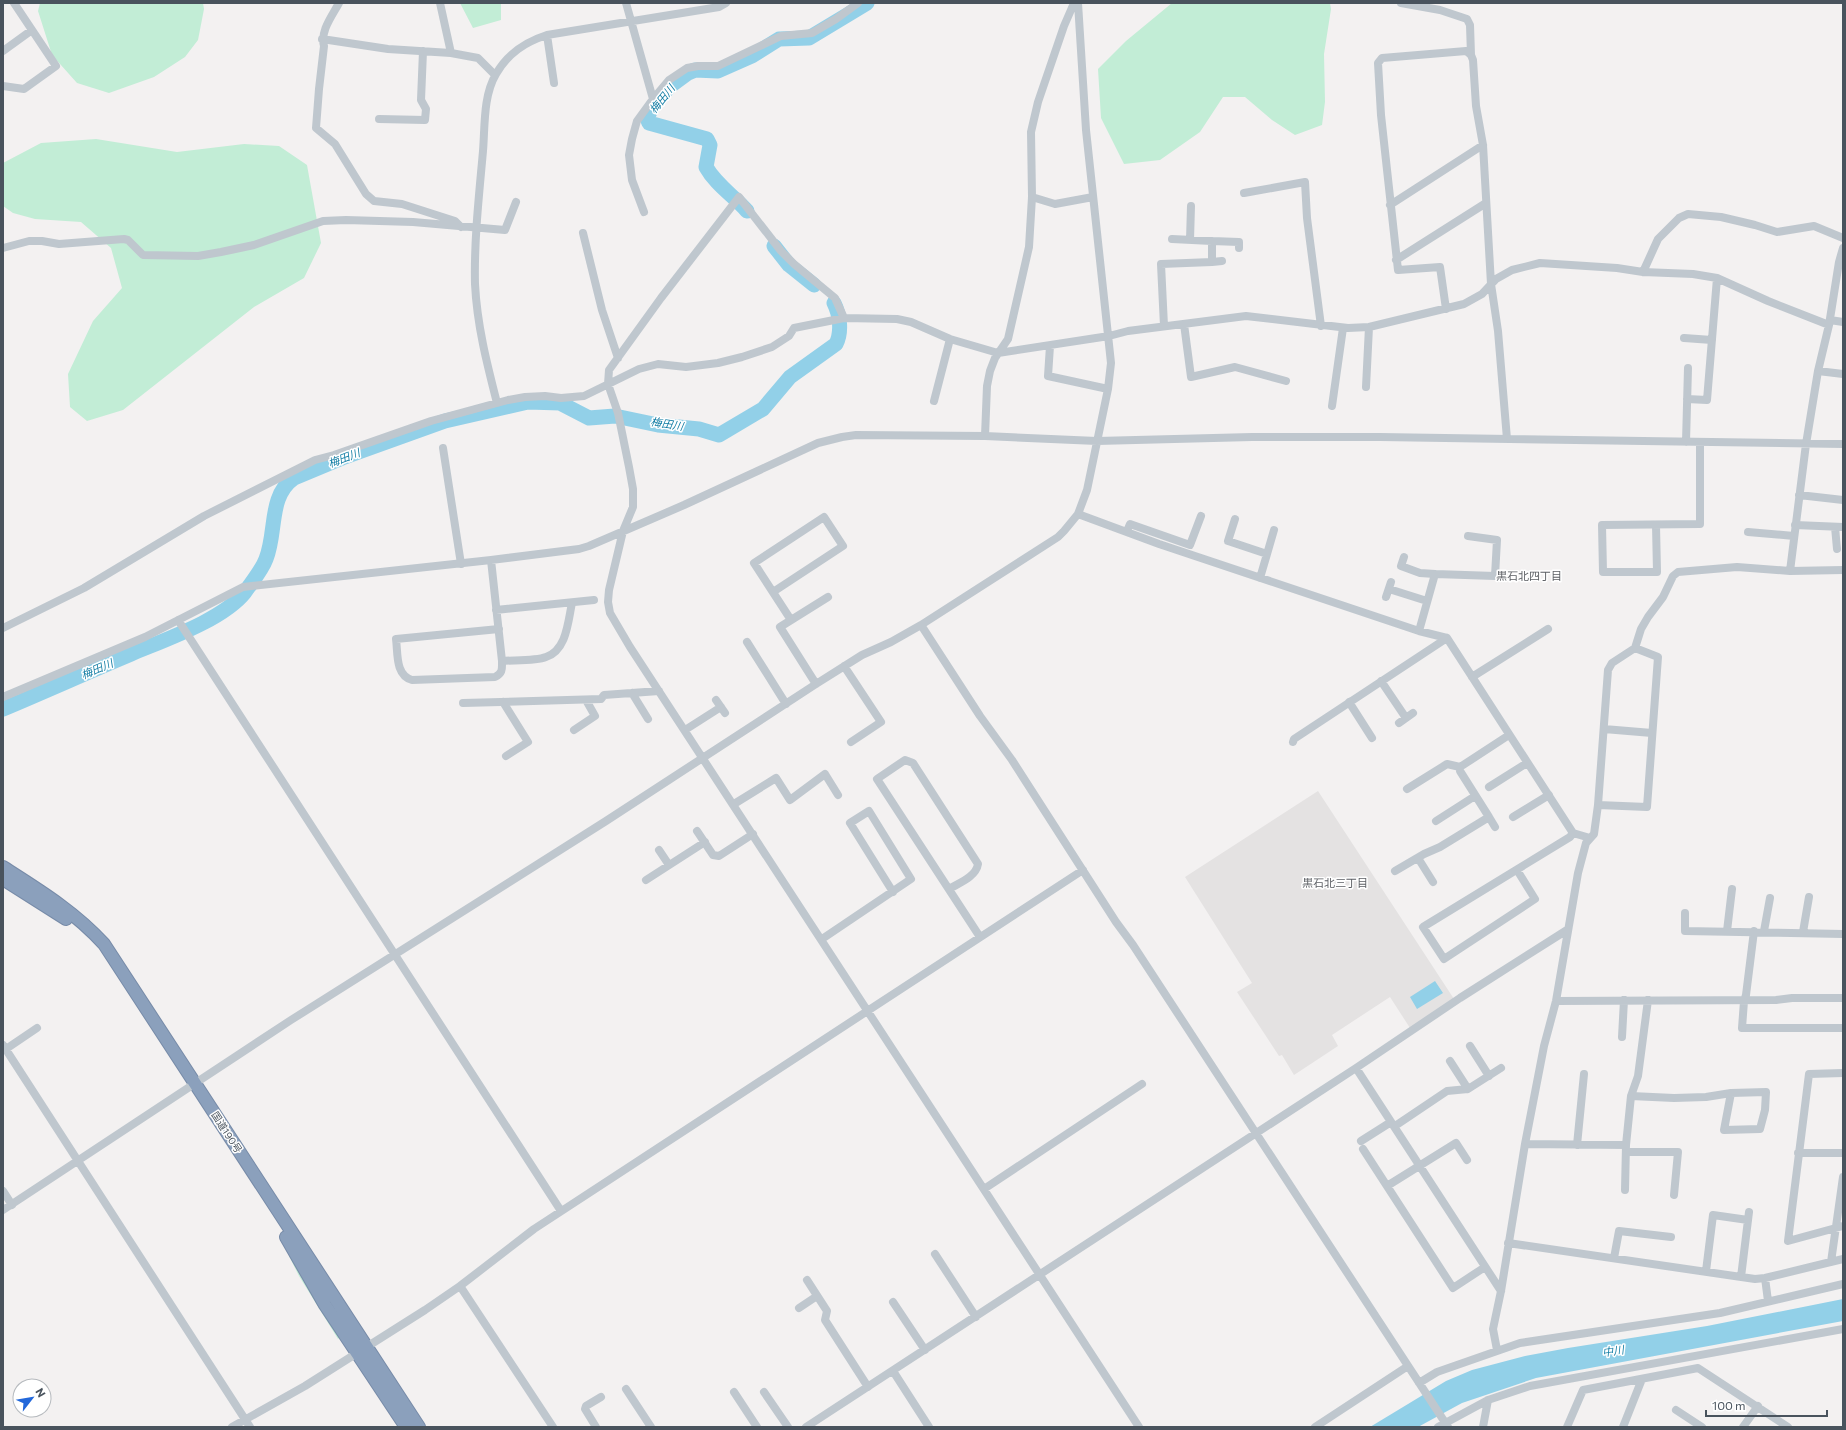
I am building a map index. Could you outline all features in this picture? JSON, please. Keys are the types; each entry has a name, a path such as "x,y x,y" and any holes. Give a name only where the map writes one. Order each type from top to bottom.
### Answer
{"highway":[{"name":"国道190号","path":"3,867 61,906 86,925 104,944 276,1220 325,1305 362,1351 419,1427"},
{"name":"国道190号","path":"3,879 62,916 89,939 114,971 193,1085"},
{"name":"国道190号","path":"362,1351 406,1427"}],"street":[{"path":"3,86 24,89 56,66 14,3"},
{"path":"339,3 325,29 322,39 324,46 318,89 316,128 335,144 366,194 374,202 402,204 455,221 461,227"},
{"path":"440,3 451,53"},
{"path":"626,3 653,99"},
{"path":"497,403 478,322 475,285 477,227 487,104 495,75 506,59 518,48 532,40 547,35 719,7 726,3"},
{"path":"644,212 632,180 630,155 632,139 637,121 669,80 687,68 698,66 718,66 776,38 812,33 836,19 858,3"},
{"path":"985,436 987,386 990,371 995,358 1008,339 1029,246 1032,197 1031,132 1038,102 1059,40 1074,3"},
{"path":"3,1210 394,954 606,821 844,666 862,655 891,642 922,625 1058,537 1064,531 1078,514 1087,490 1108,389 1111,363 1086,130 1078,3"},
{"path":"1401,3 1440,10 1467,19 1470,25 1471,55 1473,60 1476,106 1483,144 1491,284 1498,330 1507,439"},
{"path":"3,51 32,30"},
{"path":"547,35 554,82"},
{"path":"322,39 388,49 451,53 478,58 495,75"},
{"path":"379,119 425,120 426,109 421,100 422,51"},
{"path":"1446,309 1440,267 1398,270 1381,115 1378,63 1382,58 1466,51 1471,55"},
{"path":"1390,205 1483,144"},
{"path":"1244,193 1305,182 1307,218 1321,326"},
{"path":"1032,197 1055,204 1093,197"},
{"path":"840,319 835,298 794,264 737,200 665,292 609,370 608,384 618,413 633,489 633,507 623,531 609,590 608,602 610,613 618,629 734,804 1139,1427"},
{"path":"3,248 29,241 42,241 59,244 124,239 128,240 143,255 198,256 254,245 323,221 346,220 413,222 505,230 516,202"},
{"path":"1396,260 1486,203"},
{"path":"1190,240 1191,206"},
{"path":"1643,272 1658,239 1679,218 1688,214 1721,217 1756,225 1777,232 1814,226 1843,238"},
{"path":"583,233 602,310 618,358"},
{"path":"1172,239 1239,242 1239,248"},
{"path":"1212,240 1212,262"},
{"path":"1790,571 1806,444 1818,372 1843,248"},
{"path":"1164,326 1161,264 1222,262"},
{"path":"3,628 84,588 204,516 315,460 334,455 431,421 508,400 525,397 545,396 561,398 584,396 639,369 658,364 686,367 718,363 742,357 772,347 789,336 794,328 840,319 897,319 911,322 950,339 998,353 1050,346 1109,336 1128,331 1246,316 1343,328 1369,327 1464,304 1482,294 1496,279 1512,270 1540,262 1617,268 1643,272 1693,274 1717,278 1768,301 1829,323 1843,322"},
{"path":"1687,399 1707,400 1717,278"},
{"path":"1184,324 1191,377 1235,367 1286,381"},
{"path":"1366,387 1369,327"},
{"path":"1332,406 1343,328"},
{"path":"1684,338 1712,340"},
{"path":"934,401 950,339"},
{"path":"1050,346 1048,376 1108,389"},
{"path":"1686,442 1688,368"},
{"path":"1818,372 1843,374"},
{"path":"3,697 145,637 242,587 461,564 579,549 684,505 818,444 842,437 856,435 985,436 1097,441 1252,437 1843,444"},
{"path":"1656,524 1657,572 1603,572 1602,525 1656,524 1700,524 1700,442"},
{"path":"443,448 461,564"},
{"path":"1799,495 1843,500"},
{"path":"1078,514 1159,544 1260,578 1419,631 1447,638 1508,735 1528,762 1573,833 1590,838"},
{"path":"1127,531 1130,524 1190,545 1201,516"},
{"path":"773,592 842,546 824,517 754,563 791,620"},
{"path":"1235,519 1228,541 1267,554"},
{"path":"1795,526 1839,527 1836,549"},
{"path":"1260,578 1274,530"},
{"path":"1748,532 1794,536"},
{"path":"1404,557 1401,566 1420,573 1495,576 1497,540 1468,536"},
{"path":"491,560 499,629 502,671 495,678 412,680 403,676 400,669 396,639 499,629"},
{"path":"1498,1350 1493,1329 1501,1291 1525,1144 1544,1046 1556,1001 1578,873 1586,843 1594,834 1598,805 1608,670 1612,663 1635,648 1641,629 1663,597 1672,576 1678,572 1737,567 1790,571 1843,570"},
{"path":"1419,631 1435,574"},
{"path":"1389,589 1427,601"},
{"path":"816,684 780,627 828,597"},
{"path":"496,610 594,600"},
{"path":"502,661 545,658 552,654 560,647 565,634 572,602"},
{"path":"178,620 561,1211"},
{"path":"922,625 976,710 1012,760 1082,870 1257,1133 1420,1384 1443,1424 1454,1420 1488,1400 1510,1392 1548,1382 1843,1329"},
{"path":"1472,677 1548,629"},
{"path":"1293,742 1294,739 1447,638"},
{"path":"747,642 786,704"},
{"path":"1598,805 1647,807 1658,658 1635,648"},
{"path":"844,666 881,722 851,742"},
{"path":"1381,682 1406,718"},
{"path":"462,703 586,700 601,699 604,695 659,690"},
{"path":"632,693 648,719"},
{"path":"574,730 596,716 586,700"},
{"path":"503,702 528,742 506,756"},
{"path":"1349,702 1372,738"},
{"path":"685,730 721,707"},
{"path":"1604,729 1652,733"},
{"path":"1407,789 1447,764 1460,767 1508,735"},
{"path":"949,889 972,875 977,870 978,864 913,762 905,760 877,779 980,937"},
{"path":"1490,787 1528,762"},
{"path":"1460,767 1460,771 1495,827"},
{"path":"734,804 776,778 790,800 825,774 838,795"},
{"path":"1513,817 1549,795"},
{"path":"1436,822 1475,796"},
{"path":"822,939 893,892 911,879 869,811 850,823 893,892"},
{"path":"1395,871 1440,847 1489,817"},
{"path":"698,831 713,855 719,856 753,834"},
{"path":"1517,870 1534,899 1444,958 1423,927 1570,837 1573,833"},
{"path":"646,880 705,842"},
{"path":"659,850 669,865"},
{"path":"1418,858 1433,882"},
{"path":"232,1427 362,1351 460,1286 534,1229 1082,870"},
{"path":"1727,931 1732,889"},
{"path":"1803,932 1809,897"},
{"path":"1764,931 1770,898"},
{"path":"1685,913 1685,931 1764,931 1843,934"},
{"path":"806,1427 1257,1133 1460,998 1567,930"},
{"path":"1754,931 1744,1000 1742,1028 1843,1028"},
{"path":"1556,1001 1843,998"},
{"path":"1622,1037 1624,1000"},
{"path":"1625,1190 1626,1149 1631,1096 1638,1076 1648,1000"},
{"path":"37,1028 4,1047 250,1427"},
{"path":"1470,1046 1489,1076"},
{"path":"1450,1061 1468,1089"},
{"path":"1356,1068 1501,1291"},
{"path":"1486,1267 1453,1288 1362,1145 1393,1124 1447,1092 1468,1089 1501,1068"},
{"path":"1839,1227 1788,1241 1809,1074 1843,1073"},
{"path":"1577,1145 1584,1074"},
{"path":"984,1189 1142,1084"},
{"path":"1631,1096 1680,1098 1731,1093 1766,1092 1760,1129 1724,1130 1731,1093"},
{"path":"1387,1186 1456,1143 1467,1160"},
{"path":"1525,1144 1577,1145 1678,1152 1674,1195"},
{"path":"1798,1153 1843,1153"},
{"path":"1831,1262 1839,1227 1843,1177"},
{"path":"3,1191 12,1205"},
{"path":"1706,1271 1713,1215 1748,1216 1741,1277"},
{"path":"1614,1258 1619,1231 1671,1238"},
{"path":"1508,1243 1755,1279 1765,1278 1843,1259"},
{"path":"935,1254 976,1317"},
{"path":"1765,1278 1768,1301"},
{"path":"807,1280 827,1311 825,1320 868,1387"},
{"path":"1420,1384 1437,1372 1520,1343 1720,1313 1843,1284"},
{"path":"460,1286 553,1427"},
{"path":"799,1308 817,1296"},
{"path":"893,1302 925,1350"},
{"path":"1315,1427 1408,1366"},
{"path":"1567,1427 1583,1390 1698,1368 1758,1406 1787,1427"},
{"path":"893,1371 927,1426"},
{"path":"1623,1427 1642,1379"},
{"path":"626,1390 651,1427"},
{"path":"734,1392 757,1427"},
{"path":"764,1392 788,1427"},
{"path":"596,1427 585,1409 586,1406 601,1397"},
{"path":"1483,1427 1488,1400"},
{"path":"1742,1427 1758,1406"},
{"path":"1676,1410 1702,1427"}],"shaded area":[{"path":"1318,791 1454,999 1410,1028 1390,997 1332,1035 1338,1046 1294,1075 1282,1055 1279,1056 1237,992 1252,983 1185,877"}],"green space":[{"path":"40,3 203,3 204,9 198,40 185,57 154,77 109,93 77,83 52,55 38,11"},
{"path":"460,3 501,3 501,20 473,28"},
{"path":"1172,3 1330,3 1331,9 1324,54 1325,102 1322,125 1295,135 1272,120 1245,97 1223,97 1200,132 1160,160 1124,164 1101,118 1098,69 1126,41"},
{"path":"96,139 177,152 244,144 279,146 307,165 321,243 304,278 254,307 123,410 87,421 70,407 68,374 93,321 122,288 111,248 81,222 35,219 13,213 3,206 3,163 41,143"},
{"path":"291,1255 340,1337 338,1339 299,1276 289,1256"}],"water":[{"path":"1435,981 1443,993 1417,1009 1410,997"},
{"name":"中川","path":"1843,1299 1843,1321 1536,1378 1462,1403 1418,1427 1370,1427 1446,1381 1472,1370 1525,1356 1707,1326"}],"waterway":[{"name":"梅田川","path":"747,211 720,185 706,167 710,145 707,139 649,123 647,118 653,106 669,87 688,73 695,70 718,71 752,56 779,39 809,38 867,3"},
{"name":"梅田川","path":"774,246 789,265 814,285"},
{"name":"梅田川","path":"3,709 176,636 223,612 245,592 257,576 264,563 269,549 274,515 280,494 294,478 342,458 445,421 528,402 560,403 589,418 615,416 658,425 699,429 719,435 763,409 790,377 836,344 840,324 834,303"}],"district":[{"name":"黒石北四丁目","path":"1529,576"},
{"name":"黒石北三丁目","path":"1335,883"}]}
